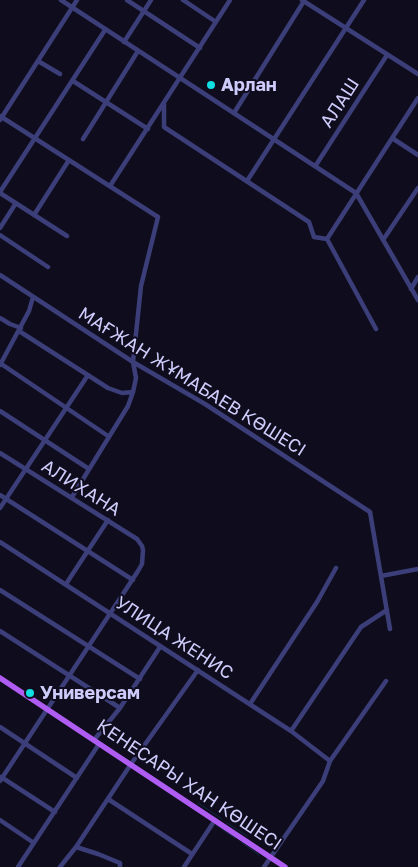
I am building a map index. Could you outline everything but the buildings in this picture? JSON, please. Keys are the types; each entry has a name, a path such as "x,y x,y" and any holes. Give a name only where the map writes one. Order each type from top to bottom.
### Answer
{"main road":[{"name":"КЕНЕСАРЫ ХАН КӨШЕСІ","path":"1,681 131,764 285,867"}],"street":[{"path":"61,0 273,139 316,165 356,193 418,300"},
{"path":"72,497 128,406 133,392 136,378 134,362 141,286 158,217 1,118 77,0"},
{"path":"128,0 200,48"},
{"path":"124,42 151,0"},
{"path":"183,0 216,22"},
{"path":"110,186 230,0"},
{"path":"247,181 364,0"},
{"path":"234,113 303,1 418,74"},
{"path":"67,236 0,192 105,30"},
{"path":"83,139 138,51"},
{"name":"АЛАШ","path":"316,165 387,54"},
{"path":"38,62 60,74"},
{"path":"73,81 148,129"},
{"path":"327,238 418,98"},
{"path":"164,104 164,127 309,222 314,237 327,238"},
{"path":"392,138 418,155"},
{"path":"34,215 69,160"},
{"path":"383,240 418,188"},
{"path":"0,228 16,203"},
{"path":"0,235 48,267"},
{"path":"327,238 376,329"},
{"name":"МАҒЖАН ЖҰМАБАЕВ КӨШЕСІ","path":"0,275 134,362 205,404 370,512 381,576"},
{"path":"410,289 418,277"},
{"path":"33,297 29,311 0,364 108,436"},
{"path":"0,318 116,391 133,392"},
{"path":"0,508 88,375"},
{"path":"0,411 88,469"},
{"name":"АЛИХАНА","path":"0,453 137,539 143,550 142,564 133,580"},
{"path":"0,495 133,580 71,676 1,778 55,812"},
{"path":"66,584 108,520"},
{"name":"УЛИЦА ЖЕНИС","path":"0,542 291,731 330,761"},
{"path":"250,704 317,602 336,568"},
{"path":"390,629 381,576 418,569"},
{"path":"0,590 140,679"},
{"path":"291,731 362,627 387,610"},
{"path":"0,631 120,708"},
{"path":"18,867 160,647"},
{"path":"60,867 76,848 131,764 198,670"},
{"path":"264,867 323,781 330,761 386,681"},
{"path":"0,727 77,778"},
{"path":"108,799 192,854"},
{"path":"0,820 34,843"},
{"path":"184,867 215,820"},
{"path":"76,848 120,863 120,867"}],"waterway":[{"path":"198,803 222,819"},
{"path":"227,823 247,836"},
{"path":"216,825 235,838"},
{"path":"241,842 259,855"}],"place":[{"name":"Арлан","path":"211,85"},
{"name":"Универсам","path":"30,693"}]}
